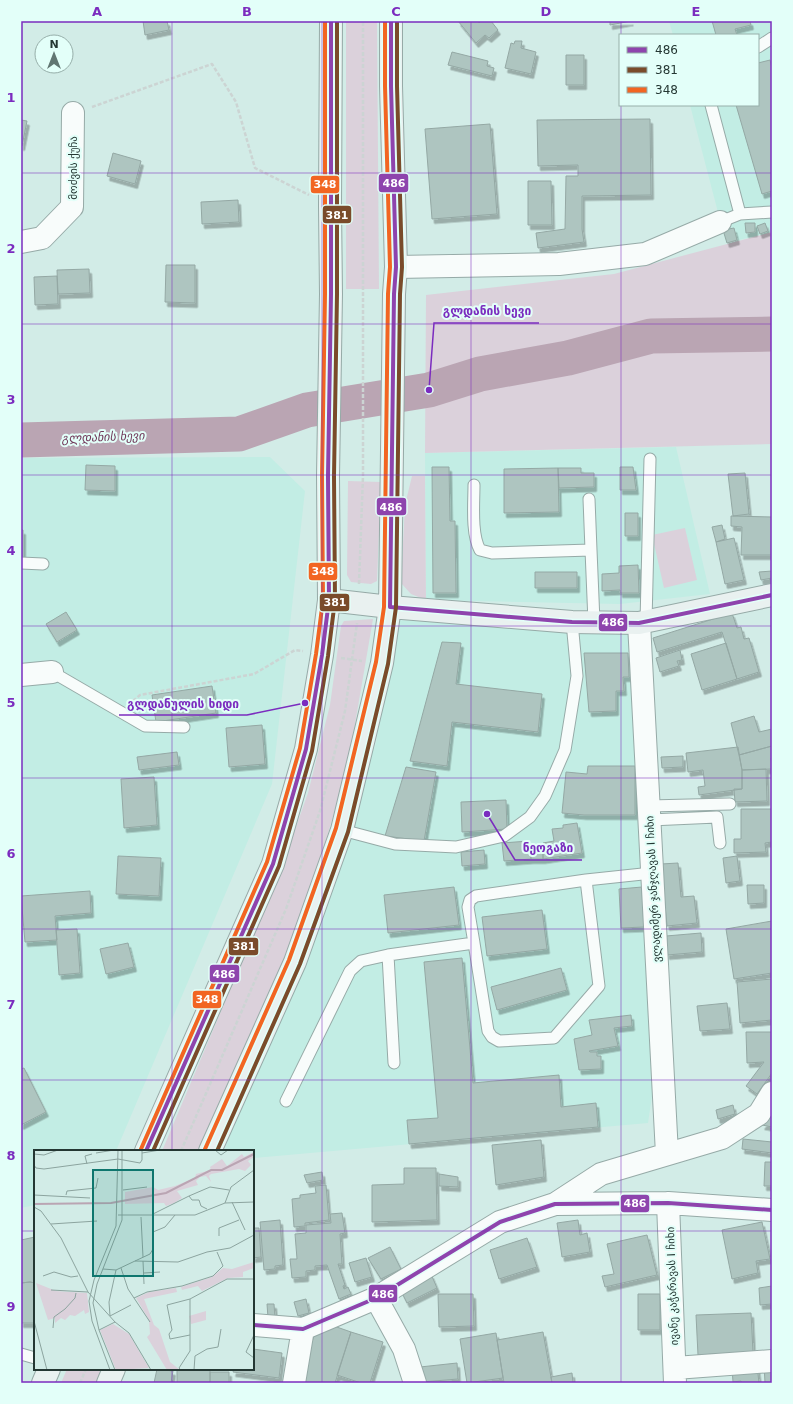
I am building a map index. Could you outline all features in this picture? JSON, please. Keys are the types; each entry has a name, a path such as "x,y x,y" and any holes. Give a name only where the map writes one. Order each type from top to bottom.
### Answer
{"main road":[{"path":"146,1150 273,864 306,749 322,655 329,600 328,476 331,294 331,21"},
{"path":"210,1150 295,962 342,830 382,663 390,607 394,294 396,267 391,86 391,21"},
{"path":"329,600 390,607 572,622 643,623 772,595"},
{"path":"43,1383 49,1370"},
{"path":"108,1383 114,1370"}],"street":[{"name":"მოძვის ქუჩა","path":"21,242 42,238 72,207 73,113"},
{"path":"396,267 559,264 645,254 720,222"},
{"name":"ვლადიმერ ჯანჯღავას I ჩიხი","path":"643,623 649,813 667,1154"},
{"path":"21,674 52,672"},
{"path":"254,1325 303,1329 376,1298 500,1222 555,1204 601,1174 722,1138 759,1114 772,1093"},
{"path":"555,1204 668,1203 772,1210"},
{"name":"ივანე კაჭარავას I ჩიხი","path":"668,1203 675,1375 772,1361"},
{"path":"376,1298 404,1348 415,1383"},
{"path":"294,1383 303,1329"}],"lane":[{"path":"759,46 772,38"},
{"path":"711,106 740,214"},
{"path":"720,222 740,214 772,212"},
{"path":"643,623 650,459"},
{"path":"474,485 475,530 477,544 480,550 492,553 591,550"},
{"path":"589,499 594,622"},
{"path":"21,563 42,564"},
{"path":"342,830 395,844 456,847 504,836 530,817 545,796 565,750 577,676 572,622"},
{"path":"52,672 145,726 184,727"},
{"path":"649,813 730,804"},
{"path":"649,813 717,817 720,843"},
{"path":"586,880 599,986 554,1038 499,1041 492,1037 488,1030 468,907 470,900 476,896 586,880 652,873"},
{"path":"286,1101 350,971 361,961 388,955 474,942"},
{"path":"388,955 394,1063"},
{"path":"21,1354 34,1358"}],"path":[{"path":"363,21 363,476"},
{"path":"73,113 212,64 236,102 255,168 330,206"},
{"path":"121,711 140,695 254,674 295,650 382,663"},
{"path":"80,1383 86,1370"}],"shaded area":[{"path":"346,21 377,21 379,289 346,289"},
{"path":"669,21 772,21 772,232 726,243 690,106 759,106 759,34 673,34"},
{"path":"772,232 772,444 425,453 426,295 614,274"},
{"path":"676,447 710,594 620,604 426,600 425,453"},
{"path":"270,457 305,491 272,784 116,1150 34,1150 34,1205 21,1208 21,458"},
{"path":"412,476 425,476 426,600 411,594 401,583 405,505"},
{"path":"348,481 381,482 377,581 371,584 351,582 347,575"},
{"path":"685,528 697,580 664,588 652,535"},
{"path":"373,619 349,759 317,873 287,952 200,1150 162,1150 281,869 308,793 330,705 341,626 344,621"},
{"path":"396,620 631,634 655,1076 648,1123 254,1158 254,1150 224,1150 376,743"},
{"path":"67,1370 104,1370 98,1383 61,1383"}],"building":[{"path":"143,21 167,21 169,30 145,35"},
{"path":"458,21 478,21 479,23 481,21 491,21 498,30 489,38 485,35 476,43"},
{"path":"610,21 631,21 610,25"},
{"path":"712,21 750,21 751,25 735,29 737,34 716,34"},
{"path":"515,41 522,41 521,48 536,52 531,74 505,68 511,43 514,44"},
{"path":"452,52 488,61 487,66 494,68 492,76 448,65"},
{"path":"566,55 584,55 584,85 566,85"},
{"path":"770,60 772,68 772,191 762,194 736,106 759,106 759,63"},
{"path":"650,119 651,195 582,196 582,229 584,242 538,248 536,233 565,229 566,176 578,176 578,165 538,166 537,120"},
{"path":"21,120 27,121 22,146 21,146"},
{"path":"490,124 497,214 432,219 425,129"},
{"path":"113,153 141,161 135,184 107,176"},
{"path":"528,181 551,181 552,225 528,225"},
{"path":"238,200 239,222 202,224 201,202"},
{"path":"745,223 755,223 755,232 746,233"},
{"path":"765,223 768,231 760,234 757,226"},
{"path":"734,228 737,240 727,243 723,230"},
{"path":"166,265 195,265 195,303 165,302"},
{"path":"89,269 90,293 58,294 57,270"},
{"path":"57,276 58,304 35,305 34,277"},
{"path":"86,465 115,466 115,491 85,490"},
{"path":"432,467 449,467 450,521 455,521 456,593 433,593"},
{"path":"620,467 633,467 636,490 620,490"},
{"path":"558,468 581,468 581,473 594,473 594,487 559,488"},
{"path":"558,468 559,512 504,513 504,469"},
{"path":"745,473 749,514 733,516 728,474"},
{"path":"625,513 638,513 638,536 625,536"},
{"path":"731,516 772,517 771,555 741,555 742,527 731,526"},
{"path":"722,525 725,539 716,542 712,527"},
{"path":"21,530 23,530 23,556 21,556"},
{"path":"734,538 744,580 725,584 716,542"},
{"path":"638,565 639,593 620,593 620,590 602,591 602,574 619,573 619,566"},
{"path":"772,571 772,578 761,580 759,572"},
{"path":"535,572 577,572 577,588 535,588"},
{"path":"66,612 77,630 57,642 46,624"},
{"path":"732,613 737,628 741,627 744,639 749,638 759,672 737,679 722,632 657,652 653,638"},
{"path":"442,642 461,643 456,684 542,694 538,732 452,722 447,766 410,761"},
{"path":"726,643 737,679 702,690 691,654"},
{"path":"680,650 682,660 677,661 679,666 660,672 656,658"},
{"path":"584,653 628,653 629,677 623,677 624,691 616,691 616,711 589,712"},
{"path":"212,686 216,713 156,722 152,695"},
{"path":"754,716 759,732 772,729 772,746 739,755 731,723"},
{"path":"262,725 265,764 229,767 226,728"},
{"path":"772,746 772,769 742,770 739,755"},
{"path":"738,747 742,770 742,789 699,795 698,787 705,786 703,770 688,772 686,753"},
{"path":"177,752 179,765 139,770 137,757"},
{"path":"683,756 683,767 662,768 661,757"},
{"path":"588,766 635,766 635,815 584,815 562,813 566,772 587,774"},
{"path":"406,767 436,772 424,841 385,836"},
{"path":"766,769 767,801 735,802 734,789 742,789 742,770"},
{"path":"154,777 157,825 124,828 121,779"},
{"path":"506,800 507,829 462,832 461,802"},
{"path":"741,809 772,809 772,842 765,843 766,852 734,853 734,839 741,839"},
{"path":"577,823 582,853 543,859 543,843 554,841 552,829 563,828 563,825"},
{"path":"529,841 531,859 504,861 502,843"},
{"path":"543,848 543,859 531,859 530,849"},
{"path":"484,850 485,864 462,866 461,852"},
{"path":"118,856 161,858 159,896 116,894"},
{"path":"737,856 740,881 726,883 723,858"},
{"path":"678,863 681,897 694,896 697,923 667,926 661,864"},
{"path":"747,885 764,885 764,903 748,904"},
{"path":"454,887 459,925 388,933 384,895"},
{"path":"642,887 644,927 621,928 619,889"},
{"path":"90,891 91,913 55,916 57,940 25,942 21,896"},
{"path":"542,910 547,949 487,956 482,917"},
{"path":"772,921 772,973 734,979 726,929"},
{"path":"77,929 80,973 59,975 56,930"},
{"path":"701,933 702,952 667,955 666,936"},
{"path":"128,943 134,967 106,974 100,949"},
{"path":"462,958 473,1083 559,1075 561,1107 596,1103 598,1127 409,1144 407,1120 438,1118 424,962"},
{"path":"561,968 567,990 497,1010 491,987"},
{"path":"772,979 772,1020 740,1023 737,982"},
{"path":"727,1003 730,1029 700,1031 697,1006"},
{"path":"631,1015 632,1026 614,1028 618,1046 589,1051 597,1052 597,1056 601,1056 601,1069 579,1070 574,1039 592,1035 589,1020"},
{"path":"746,1032 772,1032 772,1073 757,1094 746,1086 764,1062 747,1063"},
{"path":"24,1068 46,1112 21,1125 21,1069"},
{"path":"733,1105 735,1114 718,1119 716,1110"},
{"path":"772,1112 772,1127 762,1125"},
{"path":"743,1139 772,1142 772,1153 742,1149"},
{"path":"541,1140 544,1177 496,1185 492,1145"},
{"path":"765,1162 772,1162 772,1186 764,1186"},
{"path":"404,1168 436,1168 437,1220 372,1222 372,1185 404,1184"},
{"path":"322,1172 323,1180 307,1183 304,1175"},
{"path":"439,1174 458,1177 458,1187 439,1186"},
{"path":"326,1185 329,1220 305,1223 305,1226 294,1227 292,1199 300,1198 300,1195 316,1193 315,1186"},
{"path":"342,1213 345,1233 340,1234 342,1264 338,1264 345,1285 343,1286 344,1289 348,1287 351,1294 339,1299 327,1265 315,1266 315,1270 306,1271 306,1277 292,1278 290,1259 297,1259 295,1234 306,1233 306,1225 331,1223 330,1214"},
{"path":"280,1220 283,1265 275,1266 275,1269 264,1270 260,1222"},
{"path":"578,1220 580,1235 587,1233 590,1252 562,1257 557,1223"},
{"path":"762,1222 770,1259 756,1261 758,1273 732,1279 722,1230"},
{"path":"254,1228 259,1228 261,1257 254,1258"},
{"path":"647,1235 657,1275 605,1287 602,1276 614,1274 607,1244"},
{"path":"34,1237 34,1283 21,1283 21,1240"},
{"path":"527,1238 537,1267 499,1279 490,1250"},
{"path":"390,1247 401,1269 381,1279 368,1258"},
{"path":"366,1258 372,1277 355,1282 349,1263"},
{"path":"431,1274 437,1288 407,1303 400,1289"},
{"path":"21,1283 34,1283 34,1323 21,1323"},
{"path":"772,1286 772,1304 760,1305 759,1288"},
{"path":"438,1294 473,1294 474,1326 439,1327"},
{"path":"638,1294 660,1294 660,1330 638,1330"},
{"path":"306,1299 309,1313 298,1316 294,1302"},
{"path":"267,1304 274,1304 275,1318 268,1318"},
{"path":"751,1313 753,1352 698,1355 696,1315"},
{"path":"331,1325 351,1332 335,1383 298,1383 315,1333"},
{"path":"351,1332 383,1342 370,1383 361,1383 337,1375"},
{"path":"543,1332 552,1383 504,1383 497,1340"},
{"path":"496,1333 503,1378 467,1383 460,1339"},
{"path":"254,1349 282,1353 279,1378 233,1372 234,1370 254,1370"},
{"path":"457,1363 458,1379 422,1382 420,1367"},
{"path":"764,1364 772,1364 772,1383 765,1383"},
{"path":"757,1365 759,1383 742,1383 741,1381 733,1382 732,1368"},
{"path":"157,1370 173,1371 171,1383 154,1383"},
{"path":"177,1370 210,1370 210,1383 177,1383"},
{"path":"210,1372 229,1372 229,1383 210,1383"},
{"path":"572,1373 573,1383 552,1383 551,1377"}],"waterway":[{"name":"გლდანის ხევი","path":"21,440 239,434 307,410 429,390 480,374 568,358 651,336 772,334"}],"transit line":[{"name":"348","path":"141,1149 267,862 300,748 316,654 323,600 322,476 325,294 325,21"},
{"name":"486","path":"146,1150 273,864 306,749 322,655 329,600 328,476 331,294 331,21"},
{"name":"381","path":"153,1150 279,866 312,751 328,656 335,600 334,476 337,294 337,21"},
{"name":"348","path":"205,1149 289,960 336,828 376,662 384,607 388,294 390,267 385,86 385,21"},
{"name":"486","path":"391,21 391,86 396,267 394,294 390,607 572,622 639,623 772,595"},
{"name":"381","path":"217,1150 300,964 348,832 388,664 396,607 400,294 402,267 397,86 397,21"},
{"name":"486","path":"254,1325 303,1329 376,1298 500,1222 555,1204 668,1203 772,1210"}],"place":[{"name":"გლდანის ხევი","path":"429,390"},
{"name":"გლდანულის ხიდი","path":"305,703"},
{"name":"ნეოგაზი","path":"487,814"}]}
